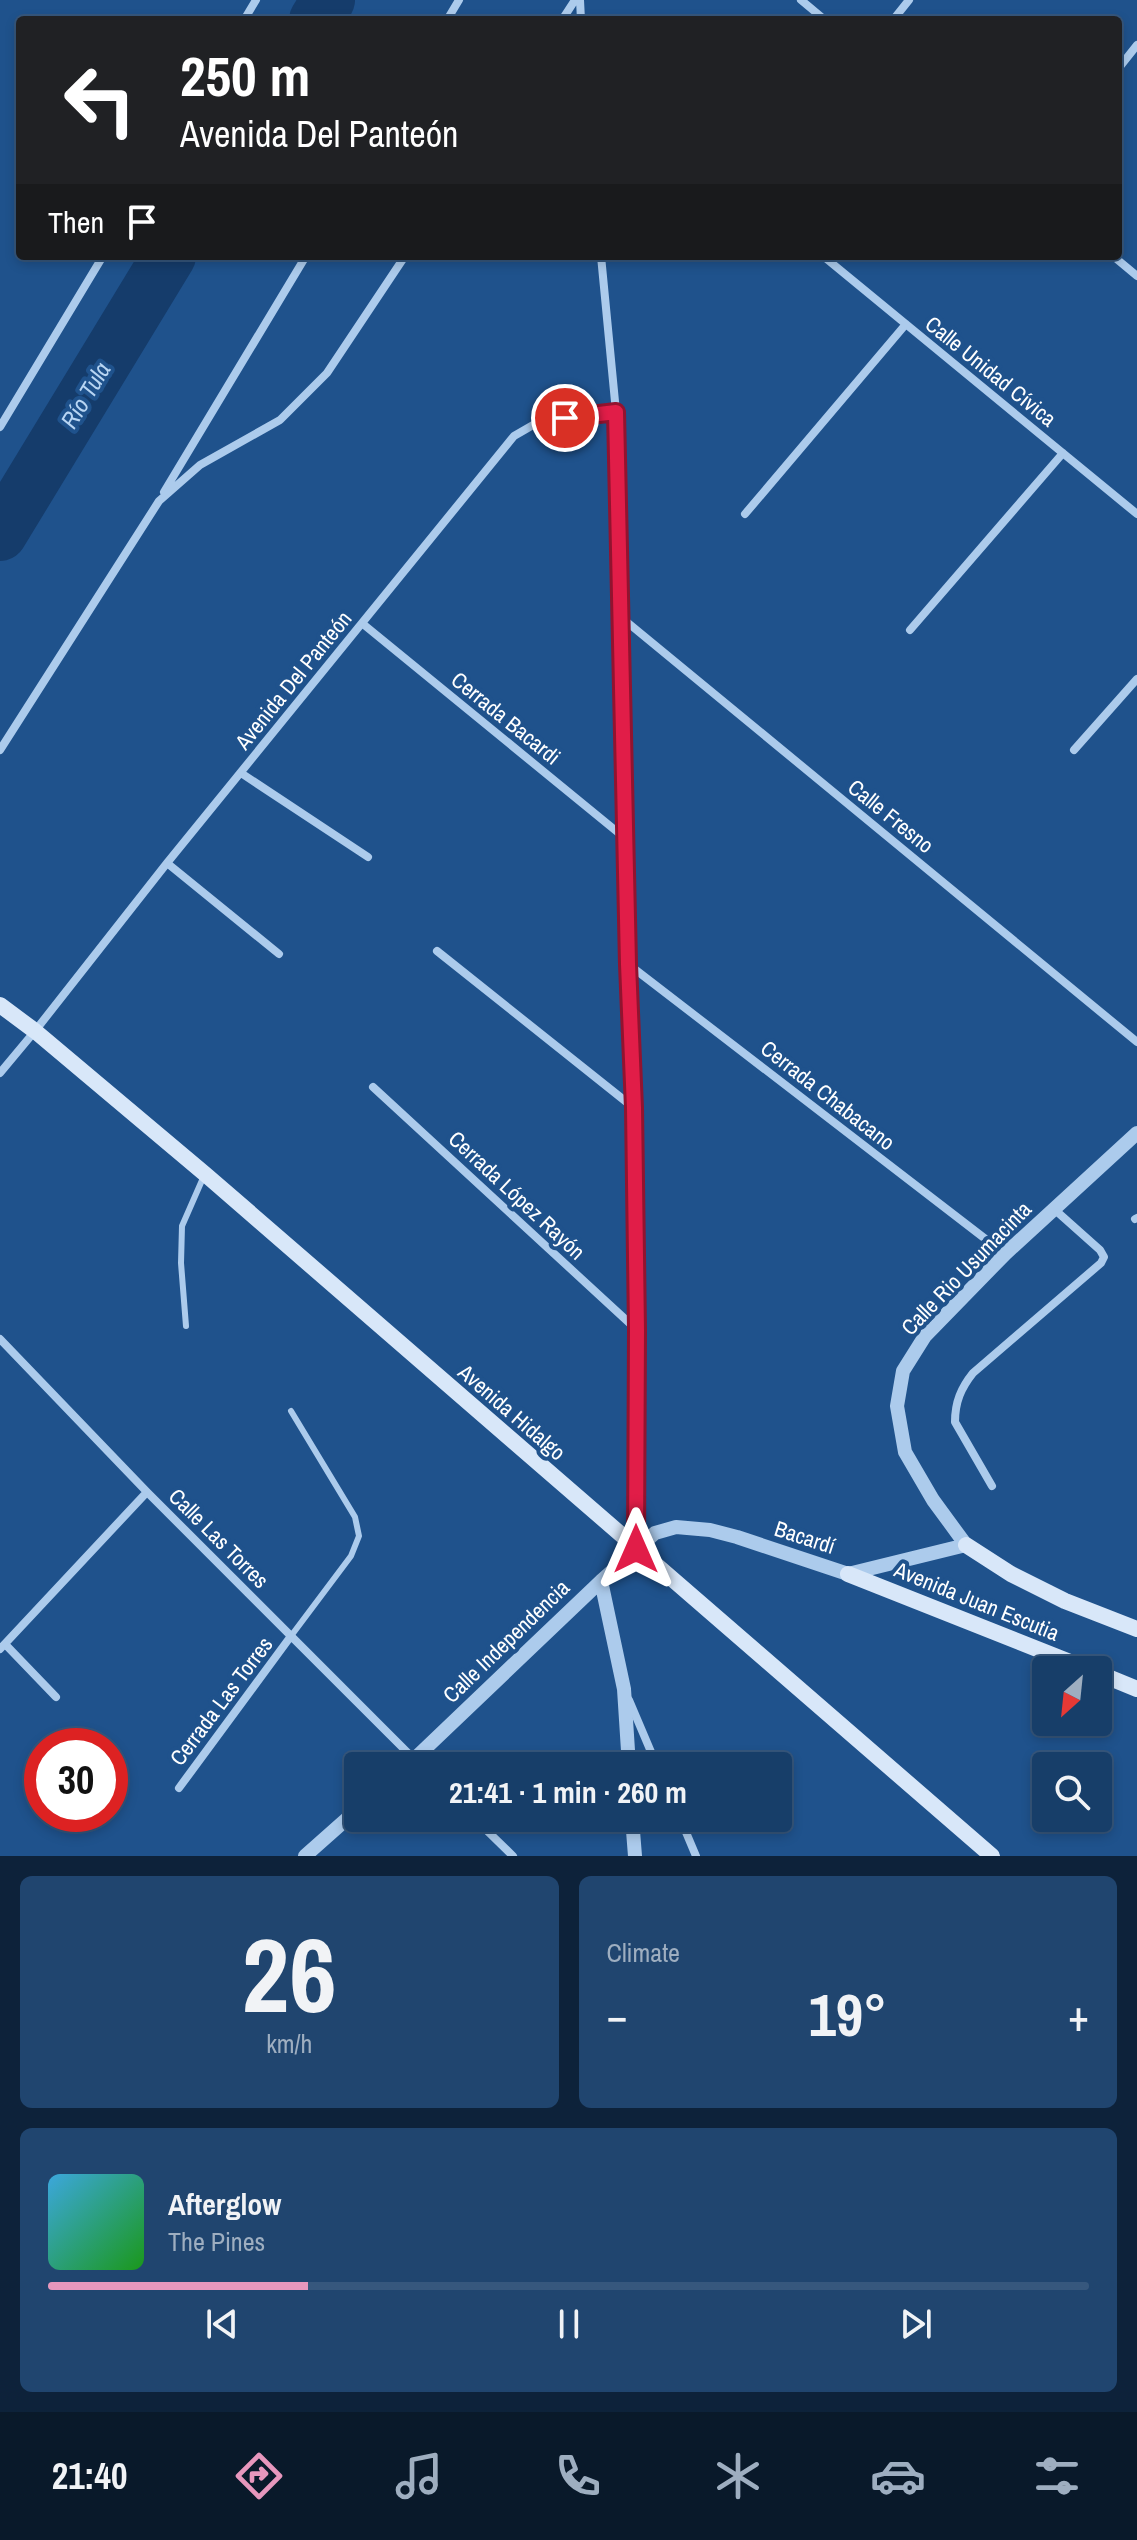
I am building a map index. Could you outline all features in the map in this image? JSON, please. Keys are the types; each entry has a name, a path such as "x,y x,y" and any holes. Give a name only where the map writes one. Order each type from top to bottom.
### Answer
{"main road":[{"name":"Avenida Hidalgo","path":"0,1005 205,1174 992,1856"},
{"name":"Avenida Juan Escutia","path":"966,1545 1011,1574 1065,1601 1137,1629"},
{"name":"Avenida Juan Escutia","path":"848,1574 1055,1656"},
{"path":"1112,1679 1137,1689"}],"street":[{"path":"565,16 578,0"},
{"path":"801,0 820,16"},
{"path":"896,16 909,0"},
{"path":"1122,64 1137,45"},
{"path":"0,427 101,260"},
{"path":"0,750 159,501 304,260"},
{"path":"159,501 200,465 280,420 327,373 402,260"},
{"path":"601,260 616,412 622,618 628,964 634,1108 636,1549"},
{"name":"Calle Unidad Cívica","path":"828,260 1137,514"},
{"path":"1118,260 1137,276"},
{"path":"745,514 906,324"},
{"name":"Avenida Del Panteón","path":"0,1073 514,436 540,421 616,412"},
{"path":"910,630 1063,453"},
{"name":"Calle Fresno","path":"622,618 1137,1042"},
{"name":"Cerrada Bacardi","path":"363,624 626,839"},
{"path":"1074,750 1137,679"},
{"path":"241,773 368,857"},
{"path":"167,863 279,954"},
{"path":"437,951 634,1108"},
{"name":"Cerrada Chabacano","path":"628,964 1005,1254"},
{"name":"Cerrada López Rayón","path":"373,1087 637,1330"},
{"name":"Calle Rio Usumacinta","path":"966,1545 933,1500 905,1452 897,1406 903,1371 925,1336 1005,1254 1137,1133"},
{"path":"992,1486 955,1422 955,1410 964,1385 973,1373 1101,1263 1104,1257 1054,1209"},
{"name":"Calle Las Torres","path":"0,1339 402,1752"},
{"path":"56,1697 2,1646 147,1492"},
{"name":"Bacardí","path":"636,1549 655,1533 676,1527 710,1530 848,1574 966,1545"},
{"name":"Calle Independencia","path":"426,1752 636,1549"},
{"path":"601,1581 624,1689 628,1752"},
{"name":"Cerrada Las Torres","path":"179,1788 291,1636"},
{"path":"624,1689 651,1752"},
{"path":"305,1856 344,1821"},
{"path":"488,1832 513,1856"},
{"path":"633,1832 635,1856"},
{"path":"686,1832 696,1856"}],"lane":[{"path":"186,1326 181,1263 182,1226 205,1174"},
{"path":"291,1411 355,1517 359,1536 351,1556 291,1636"}],"waterway":[{"name":"Río Tula","path":"318,16 328,0"},
{"name":"Río Tula","path":"0,534 167,260"}],"route":[{"path":"565,418 616,412 634,1108 636,1549"}]}
